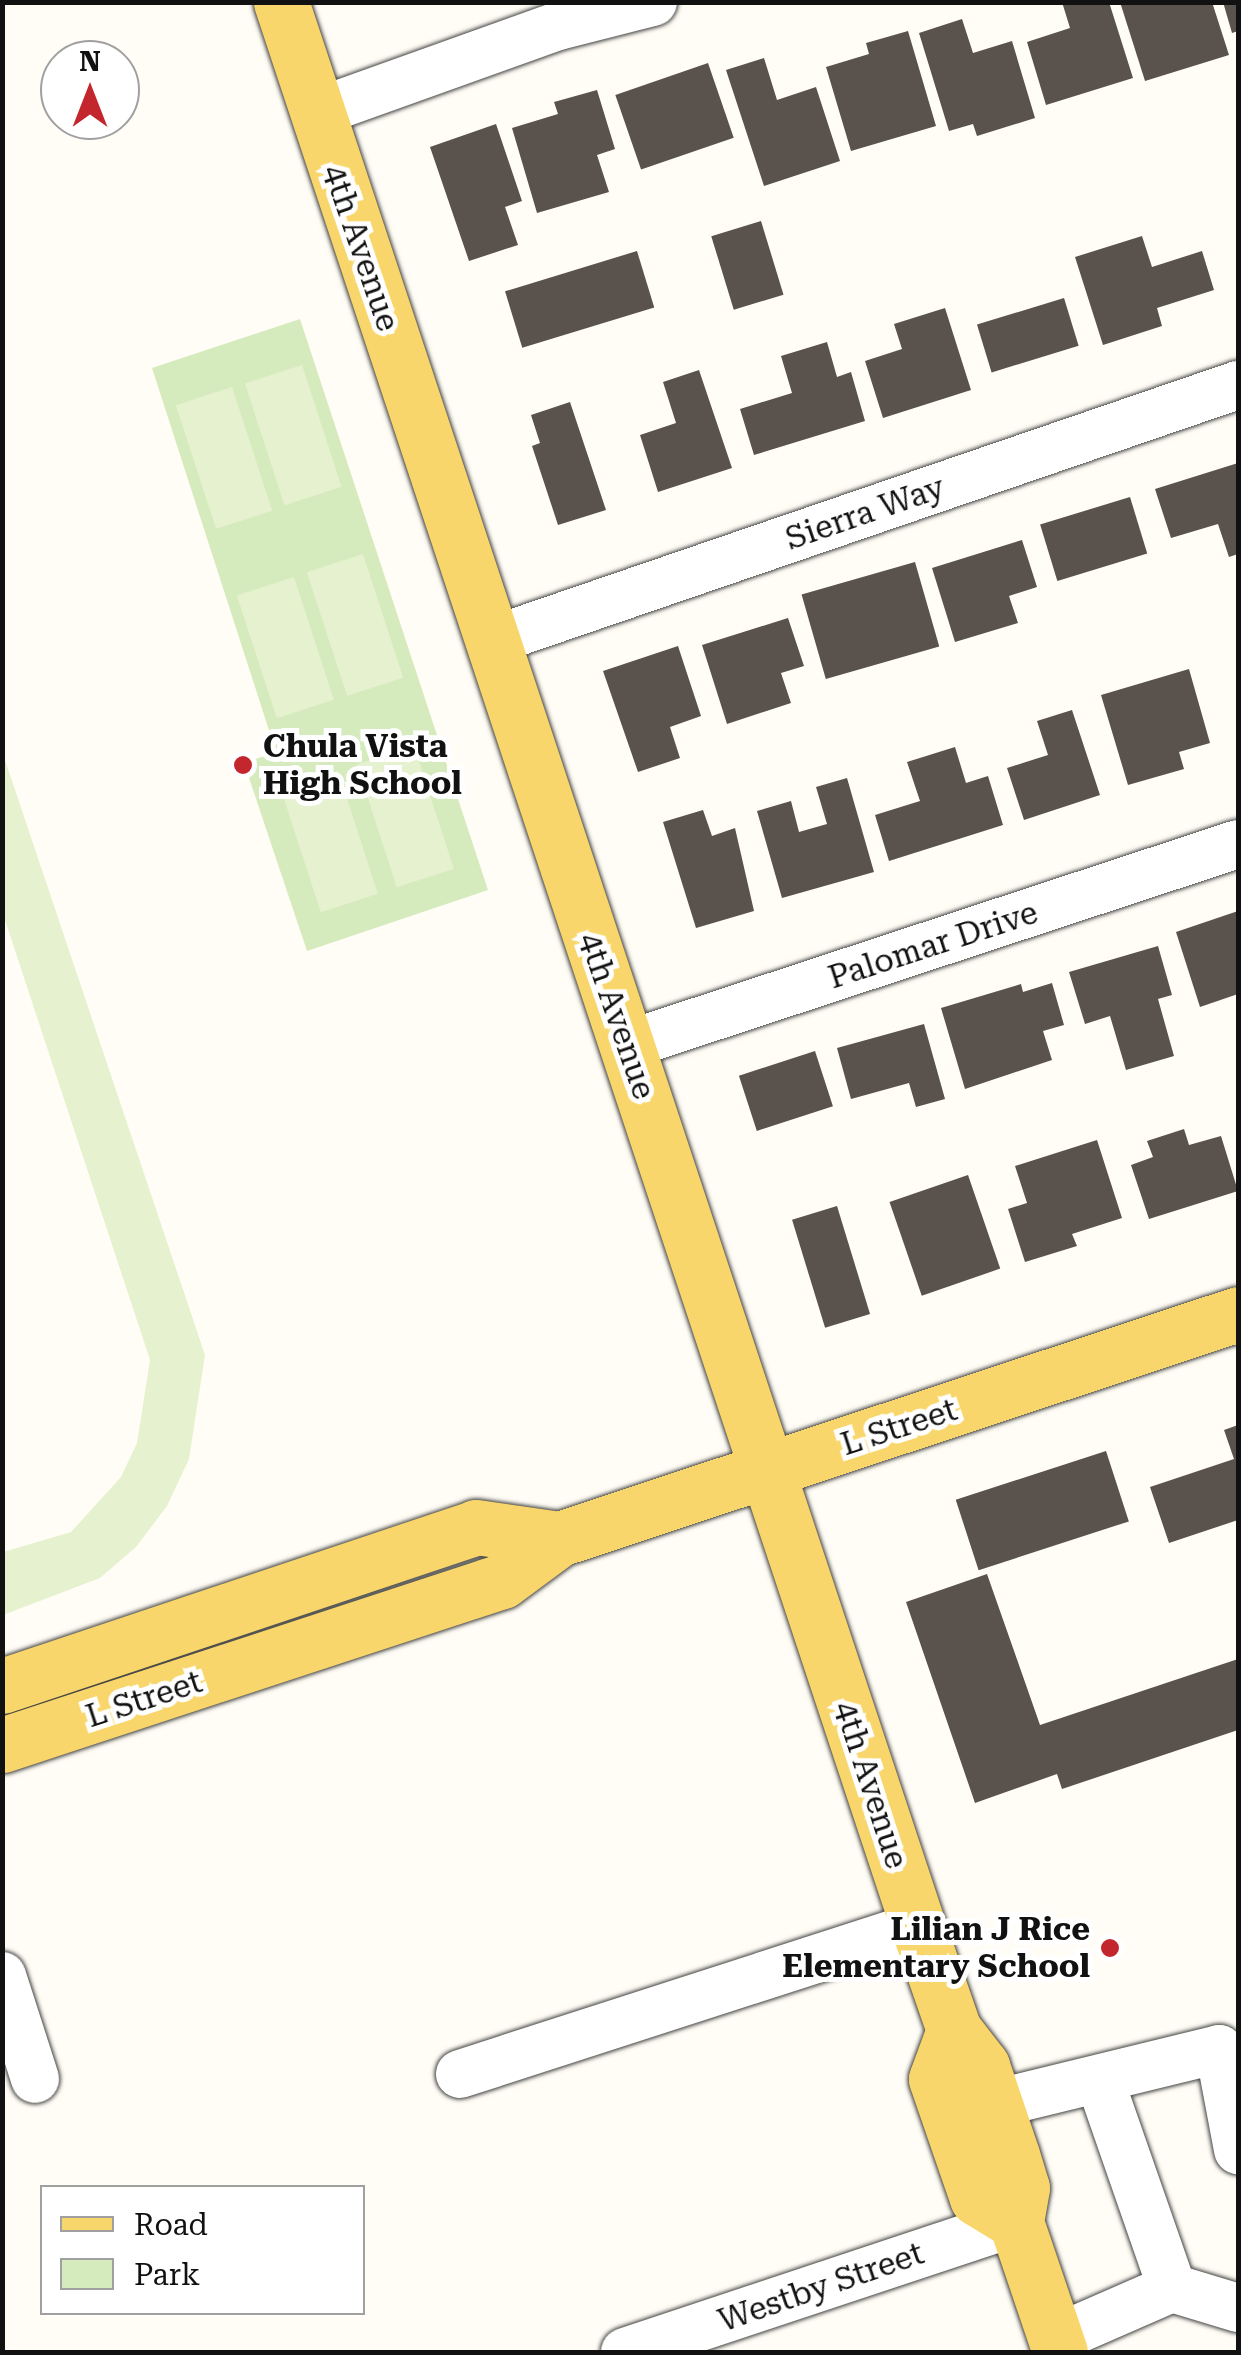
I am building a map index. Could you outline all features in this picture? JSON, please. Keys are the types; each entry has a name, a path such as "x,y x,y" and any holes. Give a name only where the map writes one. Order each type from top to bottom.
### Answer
{"main road":[{"name":"4th Avenue","path":"281,2 918,1926 954,2030 982,2066 1022,2188 1016,2222 1058,2346"},
{"name":"L Street","path":"2,1745 502,1582 559,1539 1238,1314"},
{"name":"L Street","path":"2,1686 476,1527 559,1539"},
{"path":"954,2030 936,2079 977,2198 1016,2222"}],"street":[{"path":"315,113 558,26 653,2"},
{"name":"Sierra Way","path":"491,641 1238,385"},
{"name":"Palomar Drive","path":"627,1045 1238,844"},
{"path":"460,2074 918,1926"},
{"path":"2,1976 36,2079"},
{"path":"994,2104 1219,2049 1238,2150"},
{"path":"1100,2081 1172,2288"},
{"name":"Westby Street","path":"626,2352 1016,2222"},
{"path":"1058,2346 1172,2288 1238,2308"}],"green space":[{"path":"300,319 488,890 307,951 244,763 276,752 152,368"},
{"path":"302,365 342,487 284,505 245,384"},
{"path":"232,387 272,511 216,529 176,405"},
{"path":"363,554 403,678 347,696 307,572"},
{"path":"294,577 334,700 277,718 237,596"},
{"path":"414,746 454,869 397,887 357,765"},
{"path":"2,751 205,1355 189,1459 167,1506 136,1547 100,1578 3,1615 3,1552 71,1532 121,1477 137,1443 150,1360 3,914"},
{"path":"338,771 378,894 321,912 281,790"}],"building":[{"path":"1062,2 1109,2 1133,78 1046,105 1027,42 1070,28"},
{"path":"1120,2 1212,2 1229,55 1145,81"},
{"path":"1223,2 1238,2 1238,31 1232,33"},
{"path":"962,19 973,53 1012,41 1035,118 977,136 973,124 949,131 919,33"},
{"path":"908,31 936,126 851,151 826,67 869,54 866,43"},
{"path":"764,58 777,100 816,87 840,161 764,186 726,70"},
{"path":"708,63 734,138 641,170 615,95"},
{"path":"597,90 615,149 597,155 609,192 537,213 512,128 558,114 554,102"},
{"path":"496,124 522,201 505,207 518,245 469,261 430,147"},
{"path":"761,221 784,295 734,310 711,236"},
{"path":"1142,236 1152,267 1202,251 1214,290 1157,308 1162,326 1103,345 1075,257"},
{"path":"637,251 654,307 522,348 505,291"},
{"path":"1064,298 1079,346 992,372 977,325"},
{"path":"945,308 971,390 883,418 865,361 902,349 894,324"},
{"path":"827,342 837,377 851,372 865,421 754,455 740,409 792,393 781,356"},
{"path":"699,370 732,468 658,492 640,435 676,423 663,382"},
{"path":"570,402 606,510 558,525 532,446 540,443 531,415"},
{"path":"1238,463 1238,554 1229,557 1218,524 1171,538 1155,489"},
{"path":"1130,497 1147,553 1057,581 1040,524"},
{"path":"1022,540 1037,587 1009,596 1018,623 955,642 932,568"},
{"path":"915,562 939,647 826,679 802,595"},
{"path":"788,618 804,666 781,673 791,703 727,724 702,645"},
{"path":"678,646 701,716 670,727 680,758 638,772 603,671"},
{"path":"1189,669 1210,743 1179,752 1184,769 1128,785 1101,695"},
{"path":"1072,710 1100,795 1024,820 1007,768 1048,755 1037,721"},
{"path":"955,747 966,783 988,776 1003,825 889,861 875,815 920,801 907,762"},
{"path":"847,778 874,872 782,898 757,811 791,801 799,832 827,824 816,787"},
{"path":"703,810 712,836 735,828 754,911 696,928 663,822"},
{"path":"1238,911 1238,994 1200,1007 1176,932"},
{"path":"1158,946 1172,995 1158,999 1174,1056 1126,1070 1110,1016 1085,1024 1069,972"},
{"path":"1052,983 1064,1025 1043,1031 1052,1060 965,1089 941,1008 1021,984 1023,992"},
{"path":"924,1024 945,1099 916,1107 909,1083 851,1099 837,1048"},
{"path":"815,1051 833,1106 757,1131 739,1076"},
{"path":"1184,1129 1189,1145 1221,1136 1238,1191 1149,1219 1131,1165 1153,1157 1147,1141"},
{"path":"1097,1140 1122,1218 1072,1234 1077,1246 1025,1262 1008,1209 1027,1203 1015,1166"},
{"path":"968,1175 1000,1269 922,1296 890,1202"},
{"path":"837,1206 870,1314 825,1328 792,1220"},
{"path":"1238,1425 1238,1520 1169,1543 1150,1487 1234,1459 1224,1430"},
{"path":"1106,1451 1129,1521 979,1570 956,1500"},
{"path":"987,1574 1040,1725 1238,1659 1238,1730 1062,1789 1057,1774 975,1803 906,1602"}],"place":[{"name":"Chula Vista High School","path":"243,765"},
{"name":"Lilian J Rice Elementary School","path":"1110,1948"}]}
